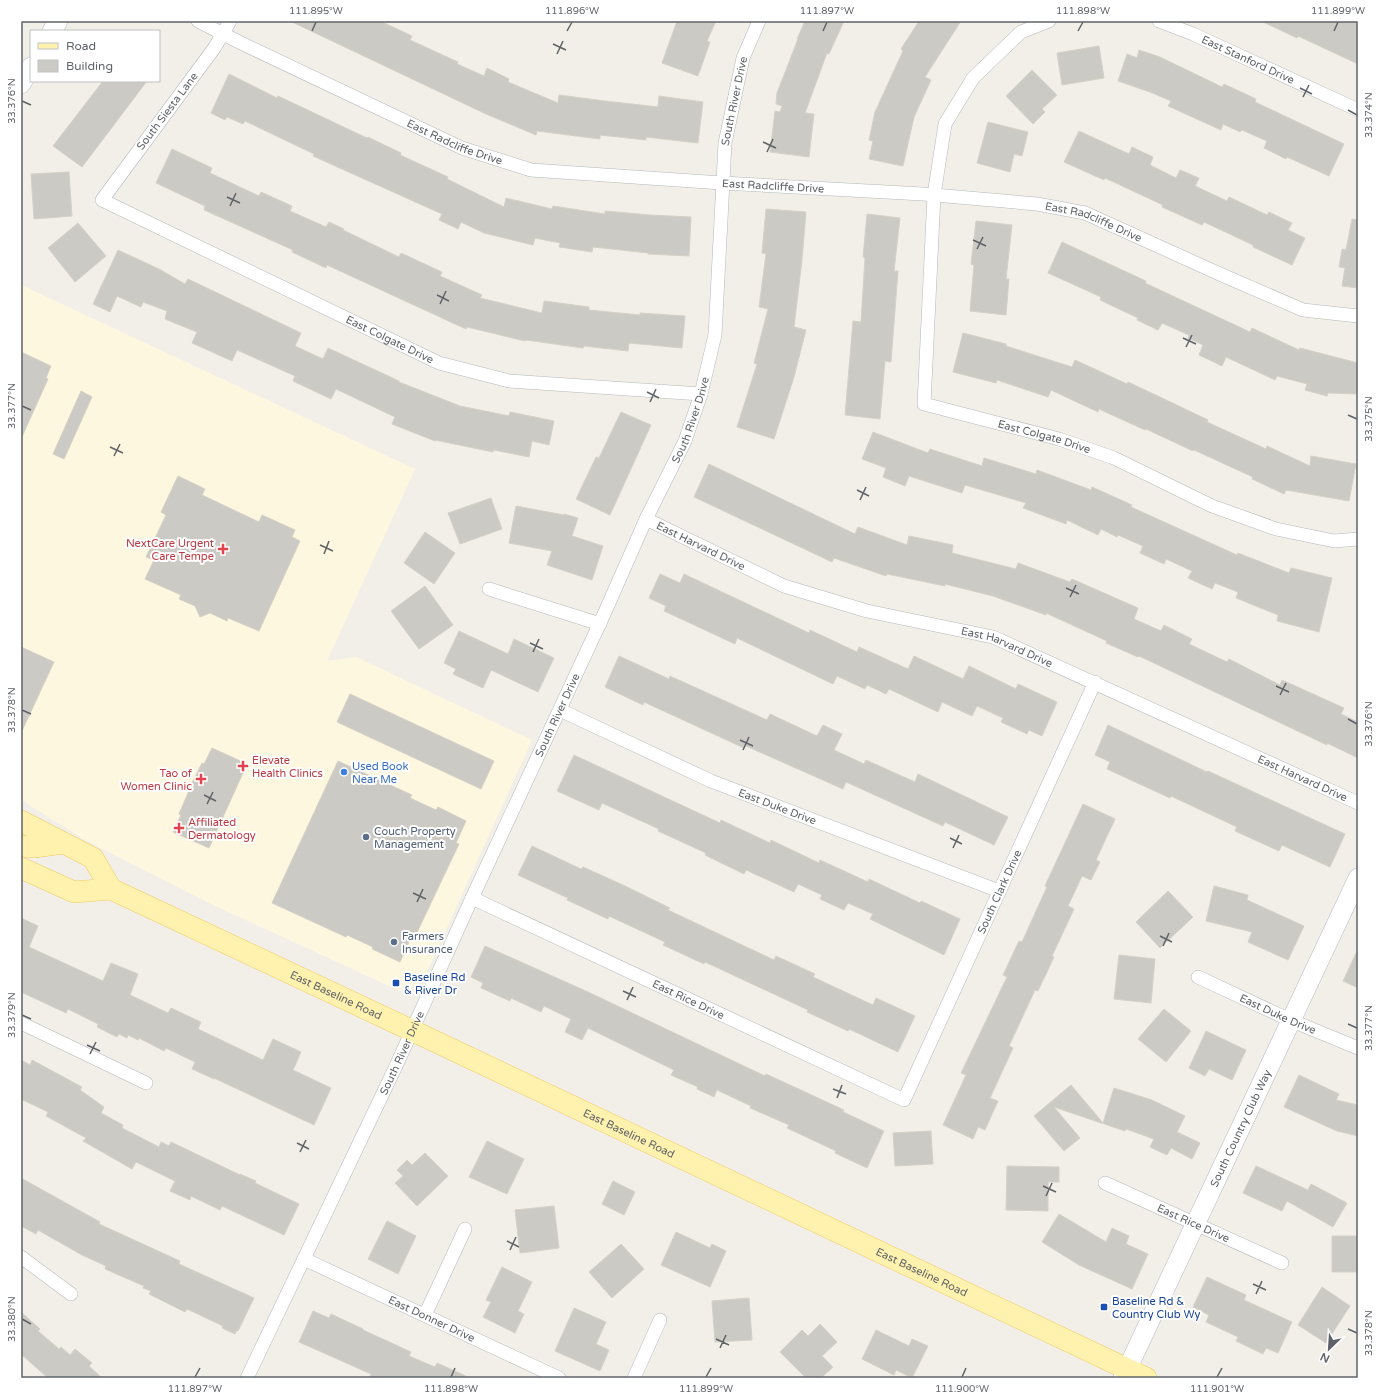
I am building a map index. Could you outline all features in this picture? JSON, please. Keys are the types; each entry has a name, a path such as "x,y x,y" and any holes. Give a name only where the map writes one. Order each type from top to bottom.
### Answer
{"main road":[{"path":"21,821 94,858 110,889"},
{"path":"21,846 34,847 63,843"},
{"name":"East Baseline Road","path":"21,868 74,892 110,889 412,1030 1125,1374 1146,1378"}],"street":[{"path":"53,30 58,21"},
{"name":"East Radcliffe Drive","path":"198,21 462,148 530,170 934,195 1037,204 1084,213 1303,310 1358,316"},
{"name":"South Siesta Lane","path":"102,200 224,34 230,21"},
{"name":"South River Drive","path":"247,1378 396,1066 472,898 600,624 646,519 685,441 700,394 715,335 725,143 743,58 759,21"},
{"path":"934,195 945,124 973,78 1021,32 1050,21"},
{"name":"East Stanford Drive","path":"1159,21 1200,37 1358,110"},
{"path":"21,84 30,69"},
{"name":"East Colgate Drive","path":"934,195 924,404 1059,439 1114,458 1212,506 1276,529 1334,541 1358,539"},
{"name":"East Colgate Drive","path":"102,200 438,363 509,381 700,394"},
{"name":"East Harvard Drive","path":"646,519 784,586 867,611 993,637 1095,682 1358,803"},
{"path":"489,589 600,624"},
{"name":"South Clark Drive","path":"904,1100 1095,682"},
{"name":"East Duke Drive","path":"560,710 711,781 999,891"},
{"name":"South Country Club Way","path":"1125,1374 1358,878"},
{"name":"East Rice Drive","path":"472,898 904,1100"},
{"name":"East Duke Drive","path":"1198,977 1290,1020 1358,1048"},
{"path":"21,1023 146,1082"},
{"name":"East Rice Drive","path":"1105,1183 1282,1263"},
{"path":"425,1316 465,1229"},
{"path":"21,1257 71,1294"},
{"name":"East Donner Drive","path":"304,1259 559,1378"},
{"path":"634,1378 660,1320"}],"shaded area":[{"path":"21,285 415,469 327,661 356,657 532,740 425,976 418,984 410,989 400,991 211,904 85,840 21,800"}],"building":[{"path":"290,21 380,21 412,36 410,40 458,62 457,64 484,76 487,68 509,79 508,82 558,103 559,95 658,107 659,96 703,102 698,143 646,137 646,140 600,135 600,139 537,131 536,135 486,114"},
{"path":"677,21 716,21 707,41 710,42 698,76 662,63"},
{"path":"805,21 844,21 829,54 827,53 805,113 814,114 809,157 770,152 775,111 780,112 782,106 776,104 777,93"},
{"path":"919,21 961,21 925,77 931,80 914,117 903,166 869,159 873,141 869,140 875,112 903,51 901,49"},
{"path":"1261,21 1351,21 1358,24 1358,64 1298,36 1297,38"},
{"path":"1099,46 1104,78 1062,85 1057,53"},
{"path":"1139,50 1160,57 1222,87 1224,84 1256,99 1255,102 1344,144 1329,176 1287,157 1286,159 1264,148 1267,141 1242,130 1240,132 1223,124 1221,130 1168,106 1171,101 1118,81 1127,54 1137,58"},
{"path":"1032,70 1057,95 1042,109 1045,112 1033,124 1006,96"},
{"path":"229,74 277,98 278,96 367,138 368,137 401,153 400,155 448,177 447,179 504,207 506,198 552,209 553,206 605,214 605,211 691,217 689,256 648,254 593,247 592,252 559,247 560,243 535,238 533,245 484,233 461,222 458,229 439,220 442,214 313,156 314,154 245,121 243,124 227,117 225,120 211,113"},
{"path":"102,82 146,82 82,167 53,146"},
{"path":"988,122 1028,132 1022,156 1014,154 1010,172 977,163"},
{"path":"1079,131 1129,154 1132,147 1153,157 1150,165 1176,178 1180,170 1199,178 1195,186 1227,201 1229,197 1267,215 1269,212 1292,223 1288,230 1305,238 1292,265 1204,222 1202,225 1162,207 1163,205 1105,178 1104,180 1064,162"},
{"path":"172,149 212,168 210,173 259,196 261,192 292,206 290,211 326,227 329,222 399,257 401,253 442,272 440,276 482,295 480,298 542,313 544,301 589,307 589,310 640,315 640,313 685,316 682,348 629,343 628,351 584,346 583,348 525,341 467,327 466,329 327,265 326,268 292,252 293,250 204,210 205,206 156,183"},
{"path":"69,172 72,216 34,219 31,174"},
{"path":"766,209 806,212 794,327 806,330 794,377 774,439 737,427 757,364 754,363 768,309 759,307 766,254 762,253"},
{"path":"867,214 900,218 894,271 898,271 891,362 885,361 880,419 845,415 853,321 861,322 865,258 863,257"},
{"path":"1352,219 1358,220 1358,288 1342,286 1345,268 1339,267 1342,249 1346,250"},
{"path":"976,221 1012,225 1006,279 1009,279 1006,315 970,311 974,265 971,264"},
{"path":"78,223 106,256 75,282 48,248"},
{"path":"1062,242 1250,332 1252,328 1299,350 1300,348 1358,363 1358,394 1328,393 1327,396 1305,390 1307,384 1277,376 1275,380 1226,357 1222,366 1199,355 1203,345 1188,338 1189,335 1162,323 1158,330 1137,320 1138,318 1100,300 1101,297 1048,273"},
{"path":"118,250 159,269 185,284 188,279 301,333 295,346 323,359 328,348 399,382 460,406 509,416 510,412 554,421 549,445 532,441 529,457 435,441 392,424 395,417 336,389 331,399 293,381 295,376 237,350 232,361 192,343 197,332 165,319 167,311 143,302 141,307 117,296 110,312 93,304"},
{"path":"963,333 1006,344 1006,346 1072,367 1075,360 1127,384 1128,382 1208,420 1207,422 1266,449 1267,446 1310,466 1311,456 1356,464 1349,501 1286,490 1284,494 1252,479 1253,477 1194,450 1193,451 1099,409 1098,412 1051,390 1048,397 997,380 996,383 953,372"},
{"path":"21,352 51,366 46,378 48,379 21,439"},
{"path":"81,391 92,397 64,459 53,454"},
{"path":"621,412 651,425 610,515 576,499 596,457 599,458"},
{"path":"873,432 928,453 930,449 982,466 984,458 1036,474 1037,470 1091,490 1092,487 1132,505 1131,507 1237,555 1238,553 1289,573 1291,568 1332,578 1319,632 1277,621 1278,615 1236,598 1238,592 1215,583 1212,589 1188,578 1192,571 1166,559 1164,564 1140,553 1143,546 1118,535 1117,537 1101,529 1098,535 1067,520 1066,524 1023,508 1026,503 965,485 962,493 909,476 905,486 883,477 886,468 862,459"},
{"path":"709,464 855,534 858,527 907,545 909,536 953,545 952,553 1016,569 1018,563 1070,582 1072,579 1138,608 1134,619 1161,631 1164,625 1192,639 1189,644 1227,662 1229,659 1280,685 1282,680 1344,708 1341,714 1358,722 1358,758 1327,743 1327,745 1139,656 1138,657 1106,643 1107,641 1046,613 1046,615 993,596 945,584 945,586 887,574 886,576 834,558 832,562 694,497"},
{"name":"NextCare Urgent Care Tempe","path":"178,476 205,489 202,495 259,522 262,515 295,530 292,537 300,541 259,631 228,618 227,621 210,613 200,617 195,606 179,599 181,595 145,579 154,560 146,557 166,515 161,512"},
{"path":"491,498 502,529 460,544 448,513"},
{"path":"516,506 564,514 578,518 572,536 603,546 592,580 547,565 552,551 509,543"},
{"path":"425,532 455,553 434,584 404,563"},
{"path":"660,574 680,583 684,574 809,633 810,630 857,652 859,647 908,669 914,656 963,679 969,666 1016,689 1018,684 1057,702 1042,736 1029,730 1027,734 1001,722 1003,718 977,706 972,716 942,702 938,712 889,689 886,694 867,685 865,689 837,676 833,684 737,638 735,644 664,611 666,606 649,598"},
{"path":"425,586 453,625 419,649 391,611"},
{"path":"459,631 508,654 514,639 554,658 538,692 491,670 483,688 453,674 456,669 444,663"},
{"path":"21,647 54,662 21,733"},
{"path":"619,656 669,679 670,676 767,720 770,714 817,736 823,725 842,734 834,750 864,764 866,760 915,782 918,774 1008,817 994,845 945,822 943,826 846,782 843,789 746,746 744,748 644,702 643,705 605,687"},
{"path":"350,694 494,761 481,789 337,722"},
{"path":"1108,725 1207,772 1208,771 1345,834 1330,867 1282,845 1279,851 1235,831 1237,827 1171,796 1170,798 1107,769 1110,762 1095,755"},
{"path":"212,748 247,764 209,848 173,832 181,815 179,814 193,781"},
{"path":"574,755 720,823 721,820 770,843 771,840 819,863 820,860 868,882 869,879 920,903 921,901 960,919 944,955 870,919 873,914 848,903 844,910 820,899 822,895 798,884 794,892 746,870 744,874 705,855 706,853 658,831 659,829 602,803 599,810 557,791"},
{"path":"338,761 412,795 410,798 436,810 438,807 466,821 456,843 459,844 413,941 410,940 400,962 347,935 346,937 272,903"},
{"path":"1083,804 1115,819 1096,860 1100,862 1091,880 1082,876 1068,906 1074,909 1052,956 1054,957 1038,991 1035,990 1009,1046 1013,1048 990,1098 998,1101 985,1130 978,1127 973,1139 943,1125 966,1075 961,1073 1007,977 1003,975 1019,941 1022,942 1047,887 1045,886"},
{"path":"532,846 581,869 583,867 623,885 670,908 668,910 774,960 776,956 815,974 813,977 873,1005 876,998 915,1016 898,1052 849,1029 848,1031 807,1012 808,1010 705,962 704,964 663,945 665,942 609,916 608,919 567,900 568,898 518,875"},
{"path":"1214,886 1248,895 1247,900 1304,926 1288,960 1248,942 1252,932 1206,921"},
{"path":"1168,891 1193,917 1160,948 1136,922"},
{"path":"21,918 38,926 29,947 103,981 111,963 138,974 130,995 168,1013 171,1008 201,1022 198,1029 263,1060 273,1039 301,1052 293,1070 331,1088 314,1125 192,1069 195,1062 166,1048 164,1051 139,1038 138,1040 128,1035 127,1038 119,1034 117,1037 97,1027 98,1024 68,1009 66,1013 21,992"},
{"path":"485,946 586,991 765,1076 766,1074 844,1110 843,1112 884,1131 867,1168 835,1153 836,1151 787,1128 789,1125 750,1108 751,1106 717,1090 714,1097 697,1089 698,1087 671,1075 674,1070 588,1028 582,1040 565,1032 571,1019 544,1006 541,1012 511,998 510,1001 481,988 483,983 471,977"},
{"path":"1358,949 1358,988 1343,981"},
{"path":"1119,955 1155,959 1151,1003 1114,999"},
{"path":"1164,1009 1191,1031 1166,1062 1138,1039"},
{"path":"1206,1031 1246,1050 1232,1080 1209,1069 1205,1076 1189,1068"},
{"path":"21,1060 30,1065 32,1060 82,1087 80,1090 104,1107 101,1113 123,1125 122,1128 159,1147 161,1142 169,1146 171,1142 240,1175 256,1181 255,1183 299,1204 284,1235 222,1206 220,1210 191,1196 190,1200 170,1191 175,1181 136,1162 132,1169 83,1141 86,1138 46,1116 48,1112 21,1099"},
{"path":"1299,1075 1339,1094 1336,1100 1358,1105 1358,1136 1337,1131 1284,1107"},
{"path":"1071,1085 1103,1123 1114,1088 1152,1100 1185,1116 1177,1132 1200,1143 1192,1159 1171,1148 1167,1155 1150,1147 1154,1139 1126,1129 1125,1131 1054,1107 1080,1138 1064,1151 1034,1116"},
{"path":"931,1131 933,1164 895,1166 893,1133"},
{"path":"487,1141 524,1159 507,1194 469,1177"},
{"path":"425,1153 448,1176 417,1206 395,1183 403,1176 397,1170 407,1160 412,1165"},
{"path":"1007,1166 1059,1167 1059,1182 1048,1182 1048,1211 1006,1210"},
{"path":"1256,1166 1308,1190 1311,1184 1347,1203 1333,1227 1287,1201 1282,1211 1243,1193"},
{"path":"21,1178 100,1222 99,1224 180,1261 179,1264 254,1298 238,1331 237,1330 235,1334 222,1328 223,1326 187,1309 185,1312 149,1294 151,1291 143,1288 144,1286 105,1269 106,1266 82,1255 38,1230 36,1234 21,1226"},
{"path":"613,1181 635,1192 624,1215 602,1204"},
{"path":"554,1206 559,1248 520,1253 515,1210"},
{"path":"1059,1214 1106,1242 1112,1228 1129,1236 1126,1244 1148,1254 1132,1289 1079,1265 1042,1242"},
{"path":"387,1221 416,1236 398,1274 368,1259"},
{"path":"676,1232 710,1248 712,1244 726,1251 710,1287 661,1265"},
{"path":"1332,1236 1358,1236 1358,1272 1332,1272"},
{"path":"621,1244 644,1269 612,1298 589,1272"},
{"path":"502,1267 532,1282 518,1311 524,1314 515,1333 483,1317 491,1302 486,1300"},
{"path":"1207,1277 1246,1295 1244,1300 1292,1322 1278,1353 1266,1348 1263,1354 1236,1341 1238,1337 1206,1322 1209,1315 1193,1307"},
{"path":"1322,1287 1350,1306 1326,1343 1298,1325"},
{"path":"749,1298 752,1340 715,1342 712,1301"},
{"path":"574,1308 606,1322 596,1344 609,1350 600,1371 555,1351"},
{"path":"313,1311 329,1318 331,1314 411,1352 409,1356 435,1367 437,1363 470,1378 369,1378 371,1374 299,1342"},
{"path":"21,1312 40,1329 38,1331 59,1349 61,1347 70,1355 75,1349 92,1363 89,1366 102,1378 48,1378 21,1354"},
{"path":"820,1324 837,1342 822,1356 833,1367 821,1378 806,1378 780,1352 802,1330 808,1336"},
{"path":"876,1330 909,1346 912,1339 928,1346 912,1378 896,1370 894,1375 862,1359"}],"place":[{"name":"NextCare Urgent Care Tempe","path":"223,549"},
{"name":"Elevate Health Clinics","path":"243,766"},
{"name":"Used Book Near Me","path":"344,772"},
{"name":"Tao of Women Clinic","path":"201,779"},
{"name":"Affiliated Dermatology","path":"179,828"},
{"name":"Couch Property Management","path":"366,837"},
{"name":"Farmers Insurance","path":"394,942"},
{"name":"Baseline Rd & River Dr","path":"396,983"},
{"name":"Baseline Rd & Country Club Wy","path":"1104,1307"}]}
